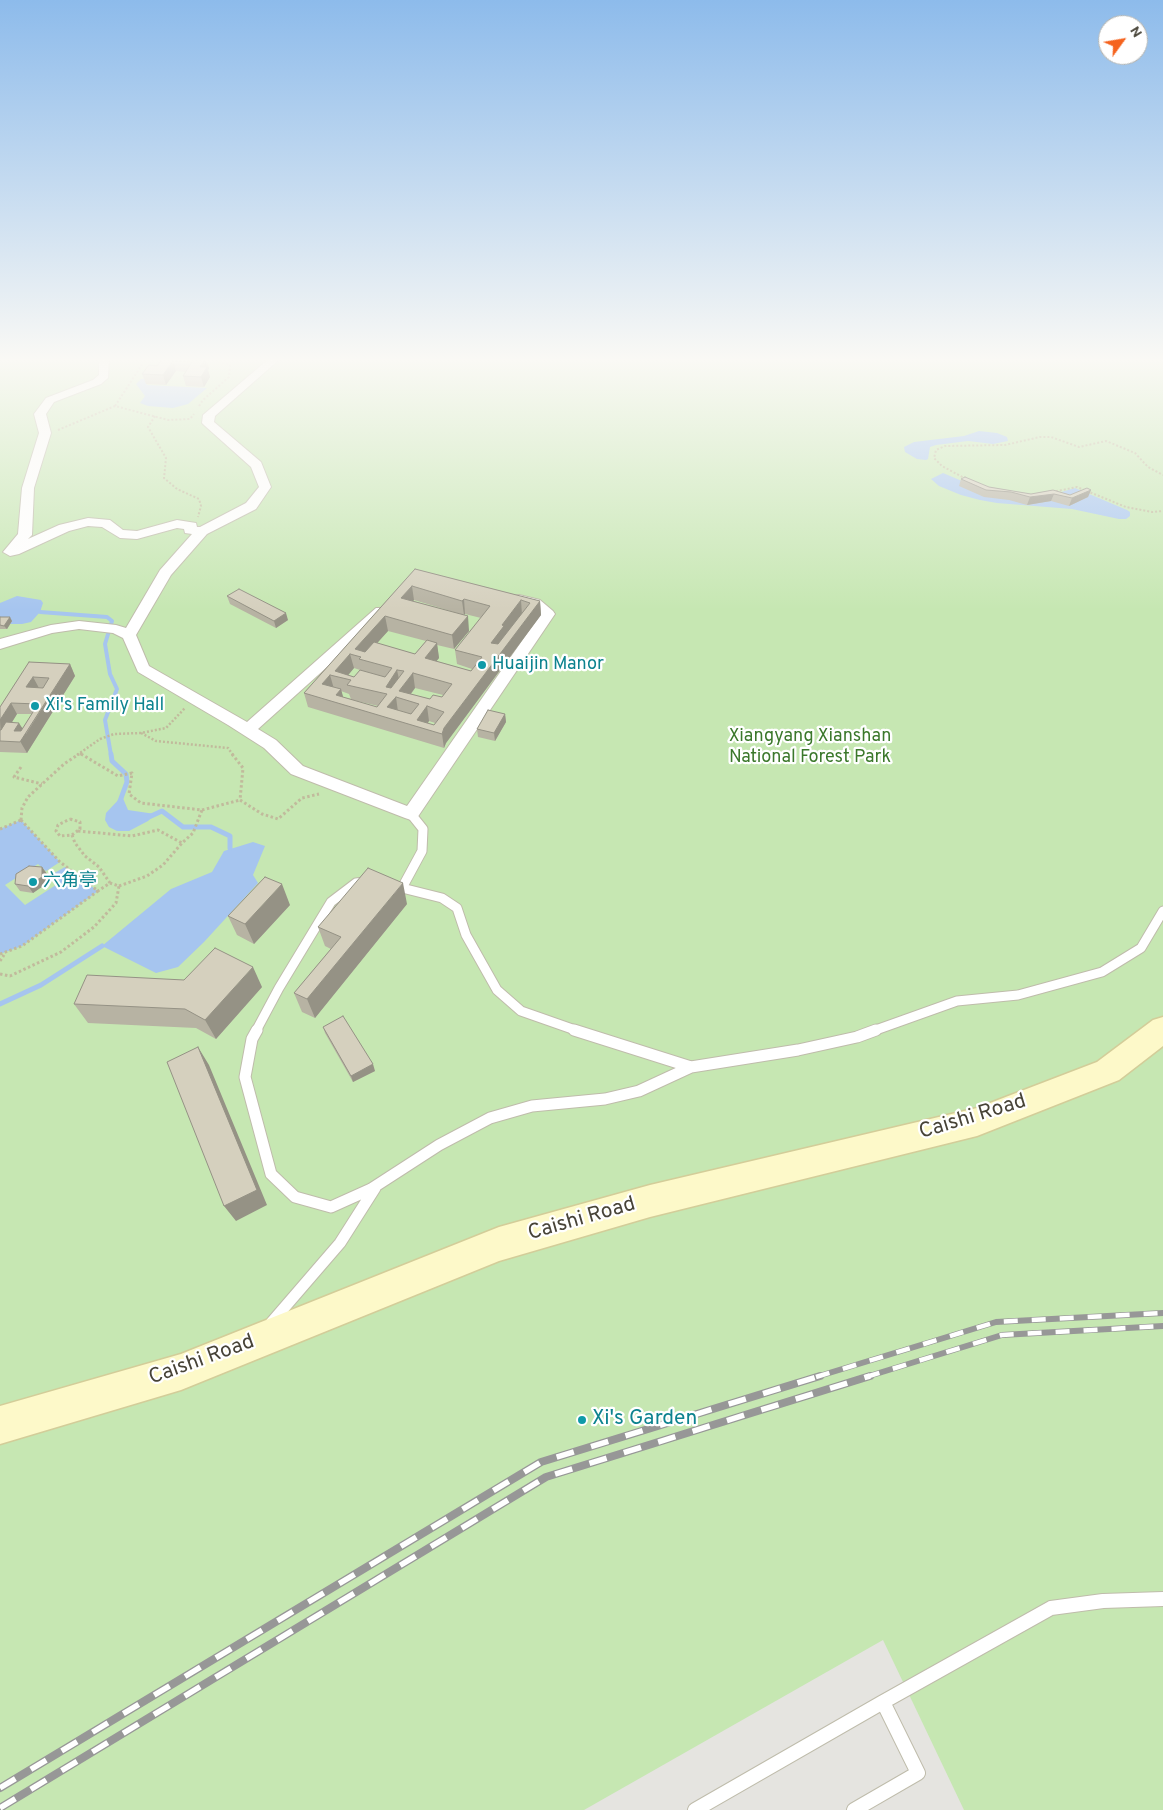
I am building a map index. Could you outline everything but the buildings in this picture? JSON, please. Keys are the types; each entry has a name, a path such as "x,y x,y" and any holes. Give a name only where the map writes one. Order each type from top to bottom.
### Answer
{"street":[{"path":"5,556 25,535 28,488 42,441"},
{"path":"115,630 164,573 197,529 251,506 266,487 257,465 230,441"},
{"path":"5,556 64,528 88,522 104,523 120,534 137,535 176,524 197,529"},
{"path":"0,644 51,629 79,624 115,630 143,669 270,744 297,770 411,814 548,614 535,603 506,595"},
{"path":"247,730 391,602"},
{"name":"Caishi Road","path":"0,1425 181,1372 500,1244 650,1201 977,1122 1108,1071 1163,1029"}],"lane":[{"path":"402,888 422,851 423,829 411,814"},
{"path":"691,1067 561,1026 521,1011 497,990 466,935 457,908 442,898 402,888 394,890 370,882 356,883 331,902 279,988 252,1039 245,1077 271,1174 296,1197 331,1207 377,1185 439,1145 490,1118 532,1106 605,1099 639,1091 691,1067 798,1050 857,1037 956,1002 1018,995 1102,972 1141,948 1163,911"},
{"path":"254,1342 340,1243 377,1185"},
{"path":"695,1810 1051,1608 1102,1601 1163,1599"},
{"path":"854,1810 918,1773 883,1702"}],"path":[{"path":"156,441 166,458 164,478 177,489 199,499 201,506 197,529"},
{"path":"969,480 942,466 934,458 936,450 945,446 1005,444 1018,441"},
{"path":"1061,441 1078,447 1106,442 1135,454 1148,467 1163,475"},
{"path":"1050,492 1078,487 1126,507 1152,512 1163,511"},
{"path":"98,891 60,862 21,820 22,808 28,797 42,784 100,739 114,734 141,733 166,728 184,710 191,698"},
{"path":"141,733 156,741 228,748 244,768 240,800"},
{"path":"80,753 118,776 132,773 129,794 140,804 202,810 240,800 262,814 278,819 302,798 326,793 339,786"},
{"path":"21,767 14,777 42,784"},
{"path":"72,835 74,843 85,856 99,867 110,883 119,886 147,876 163,865 193,833 202,810"},
{"path":"74,819 81,824 78,831 72,835 60,836 56,831 65,820 74,819"},
{"path":"0,829 21,820"},
{"path":"78,831 132,836 158,830 182,843"},
{"path":"0,961 2,954 22,946 110,883"},
{"path":"0,974 10,976 61,952 94,927 116,903 119,886"}],"green space":[{"name":"Xi's Garden","path":"0,441 1163,441 1163,1810 0,1810"}],"shaded area":[{"path":"883,1640 964,1810 584,1810"}],"water":[{"path":"964,441 930,447 928,459 926,460 917,459 905,452 904,447 914,442"},
{"path":"972,441 1006,441 993,444"},
{"path":"943,473 969,484 1041,498 1075,488 1127,510 1130,512 1130,516 1126,519 1119,519 1072,509 980,500 939,486 931,479"},
{"path":"17,596 41,600 43,603 40,612 31,622 10,624 0,620 0,603"},
{"path":"122,796 128,810 155,814 148,821 129,831 117,831 109,827 105,820 106,813"},
{"path":"21,820 60,862 46,871 38,864 5,885 25,905 59,883 51,875 65,867 98,891 22,946 0,954 0,829"},
{"path":"253,842 265,846 253,875 258,883 204,942 178,967 156,973 102,946 171,889 212,872 224,851"}],"waterway":[{"path":"40,612 107,617 112,621 105,644 110,674 117,689 105,720 111,755"},
{"path":"111,754 112,761 126,774 127,782 120,801"},
{"path":"149,817 162,811 183,827 211,827 230,836 230,848"},
{"path":"0,1004 41,985 102,946"}],"railway":[{"path":"816,1377 996,1322 1163,1313"},
{"path":"866,1377 1002,1335 1163,1326"},
{"path":"0,1788 541,1462 820,1376"},
{"path":"0,1808 546,1477 870,1376"}],"place":[{"name":"Huaijin Manor","path":"482,665"},
{"name":"Xi's Family Hall","path":"35,706"},
{"name":"六角亭","path":"33,882"},
{"name":"Xi's Garden","path":"582,1420"}],"park label":[{"name":"Xiangyang Xianshan National Forest Park","path":"810,748"}]}
